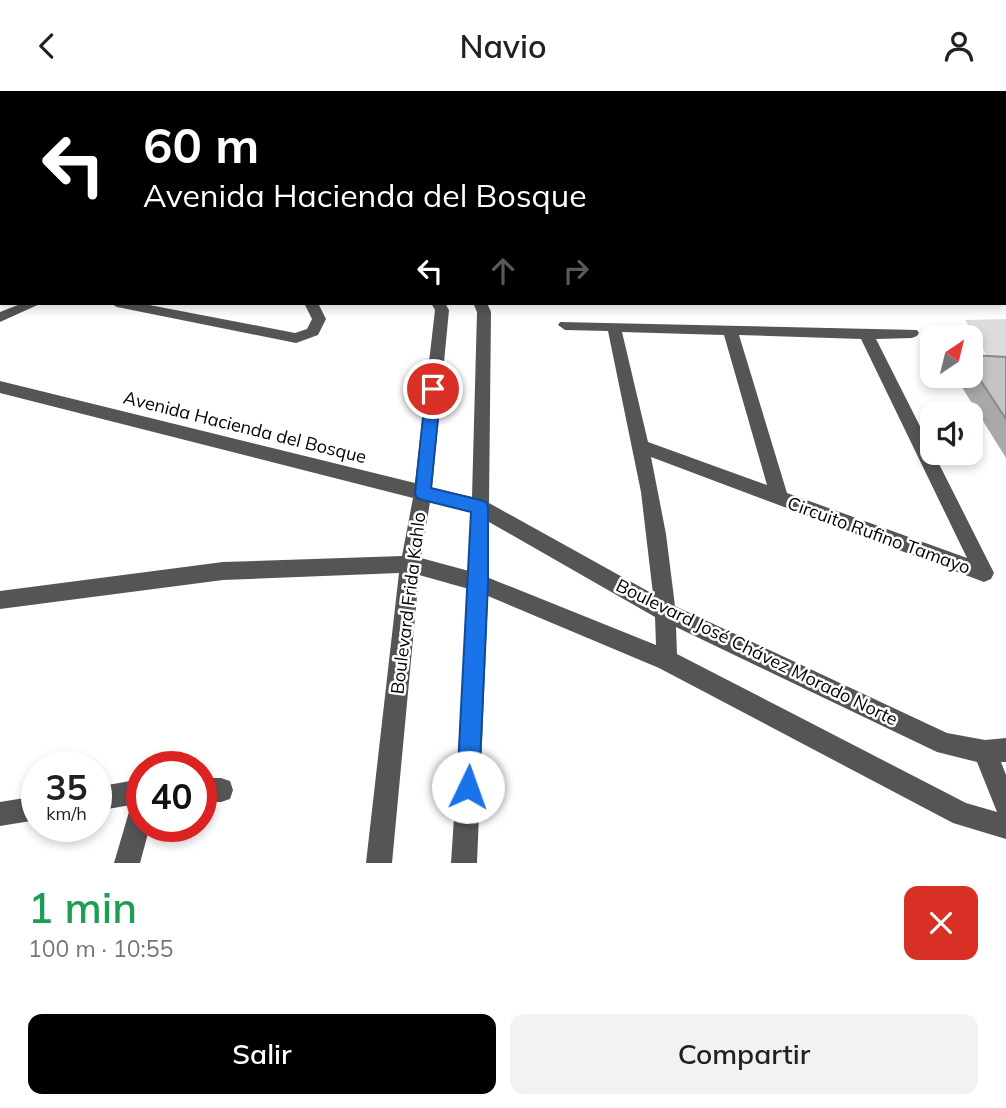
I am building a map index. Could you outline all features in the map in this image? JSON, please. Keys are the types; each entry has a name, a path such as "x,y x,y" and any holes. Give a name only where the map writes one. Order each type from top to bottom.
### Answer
{"street":[{"path":"0,317 30,305"},
{"path":"127,305 296,338 313,332 319,320 313,305"},
{"name":"Boulevard Frida Kahlo","path":"379,863 410,564 423,493 442,310 439,305"},
{"path":"464,863 479,583 484,312 481,305"},
{"path":"565,325 912,333"},
{"path":"614,326 642,447 666,612 667,660"},
{"path":"730,330 780,499"},
{"name":"Circuito Rufino Tamayo","path":"642,447 984,573 866,334"},
{"name":"Avenida Hacienda del Bosque","path":"0,387 480,507"},
{"name":"Boulevard José Chávez Morado Norte","path":"480,507 666,612 945,744 995,751"},
{"path":"0,600 223,571 410,564 479,583 667,660 962,814 1006,827"},
{"path":"995,751 1006,805"},
{"path":"0,814 21,811"},
{"path":"127,863 133,842"}],"shaded area":[{"path":"1006,319 1006,367 994,367 984,351 984,325 968,325 965,320"}],"building":[{"path":"984,356 1006,357 1006,419 984,386"}],"route":[{"path":"433,389 423,493 480,507 479,583 468,787"}]}
